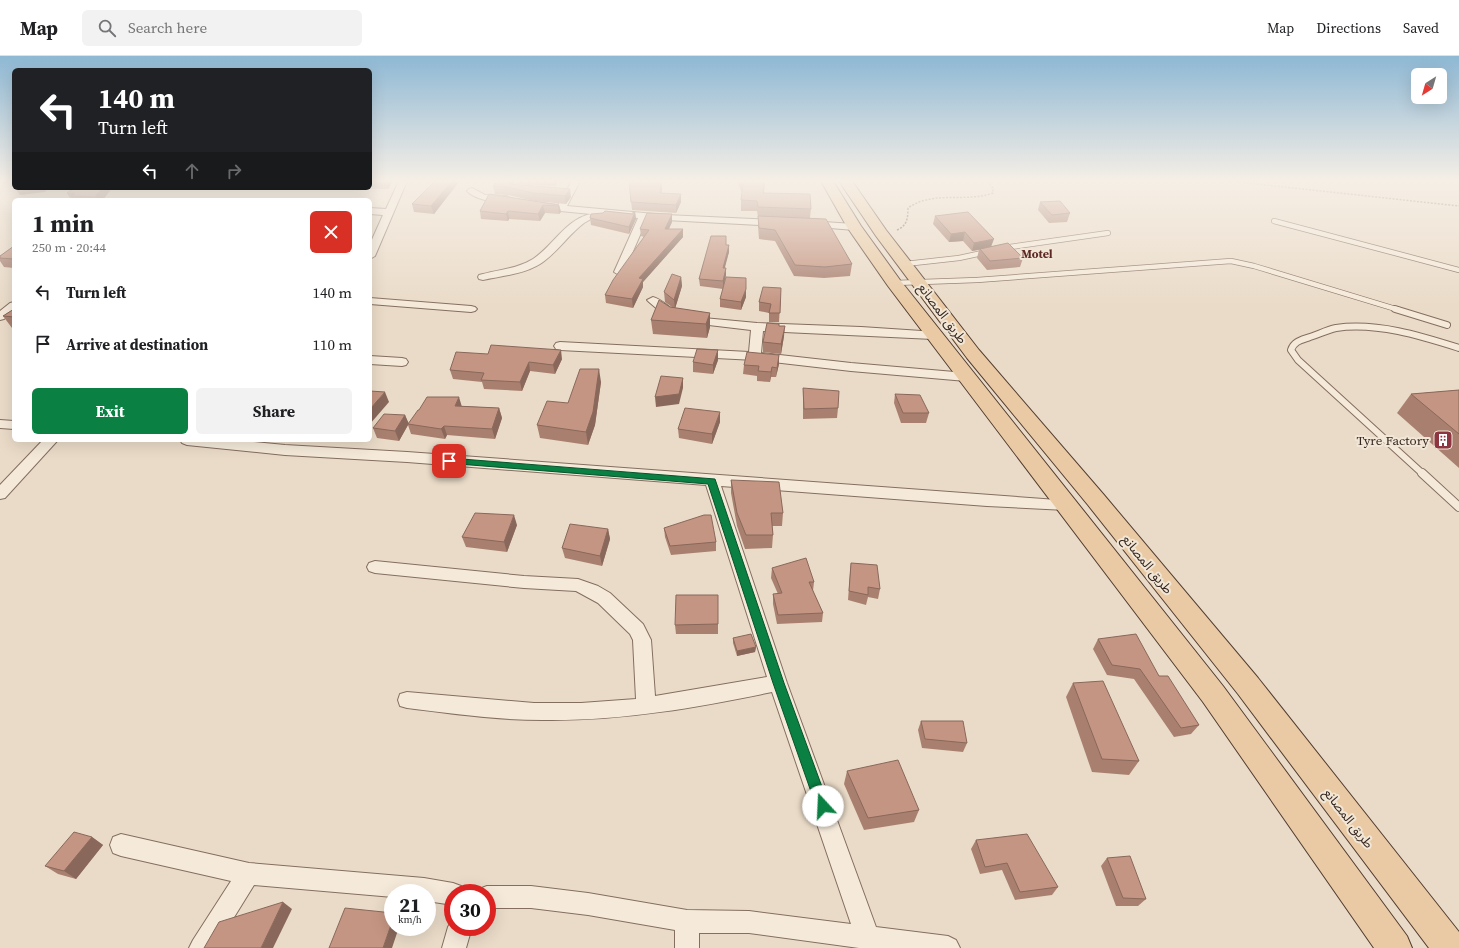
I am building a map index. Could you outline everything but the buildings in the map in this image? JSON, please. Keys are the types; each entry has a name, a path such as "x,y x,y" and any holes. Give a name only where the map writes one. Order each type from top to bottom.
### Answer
{"main road":[{"name":"طريق المصانع","path":"851,223 899,274 919,282 973,354 1096,500 1248,686 1450,948"},
{"name":"طريق المصانع","path":"874,223 881,233 899,274 933,335 1213,694 1395,948"}],"street":[{"path":"372,251 384,223"},
{"path":"483,276 517,269 535,262 556,246 577,223"},
{"path":"619,272 641,223"},
{"path":"777,223 785,223"},
{"path":"799,224 854,227"},
{"path":"653,300 679,319 757,327 933,335"},
{"path":"372,301 471,309"},
{"path":"0,317 12,307"},
{"path":"755,356 757,327"},
{"path":"560,346 755,356 851,367 966,377"},
{"path":"372,360 402,362"},
{"path":"0,494 49,442"},
{"path":"228,442 288,445 407,457 712,481 1009,503 1066,505"},
{"path":"712,481 778,683 868,938"},
{"path":"375,567 517,581 578,585 592,591 604,598 637,629 642,640 646,706"},
{"path":"407,700 491,709 552,712 606,710 699,699 778,683"},
{"path":"121,845 249,874 424,889 444,892"},
{"path":"201,948 249,874"},
{"path":"496,897 531,897 588,904 687,921 750,922 948,948"},
{"path":"687,921 687,948"},
{"path":"454,948 457,936"}],"lane":[{"path":"1280,223 1459,270"},
{"path":"899,274 959,258 1011,247 1108,233"},
{"path":"919,282 977,280 1231,261 1262,268 1447,325"},
{"path":"1459,348 1401,332 1376,329 1339,328 1303,339 1294,344 1291,350 1298,360 1459,507"}],"path":[{"path":"881,233 903,228 905,223"}],"place":[{"name":"Tyre Factory","path":"1443,440"}],"district":[{"name":"Motel","path":"1037,254"}],"route":[{"path":"449,461 712,481 778,683 823,806"}]}
